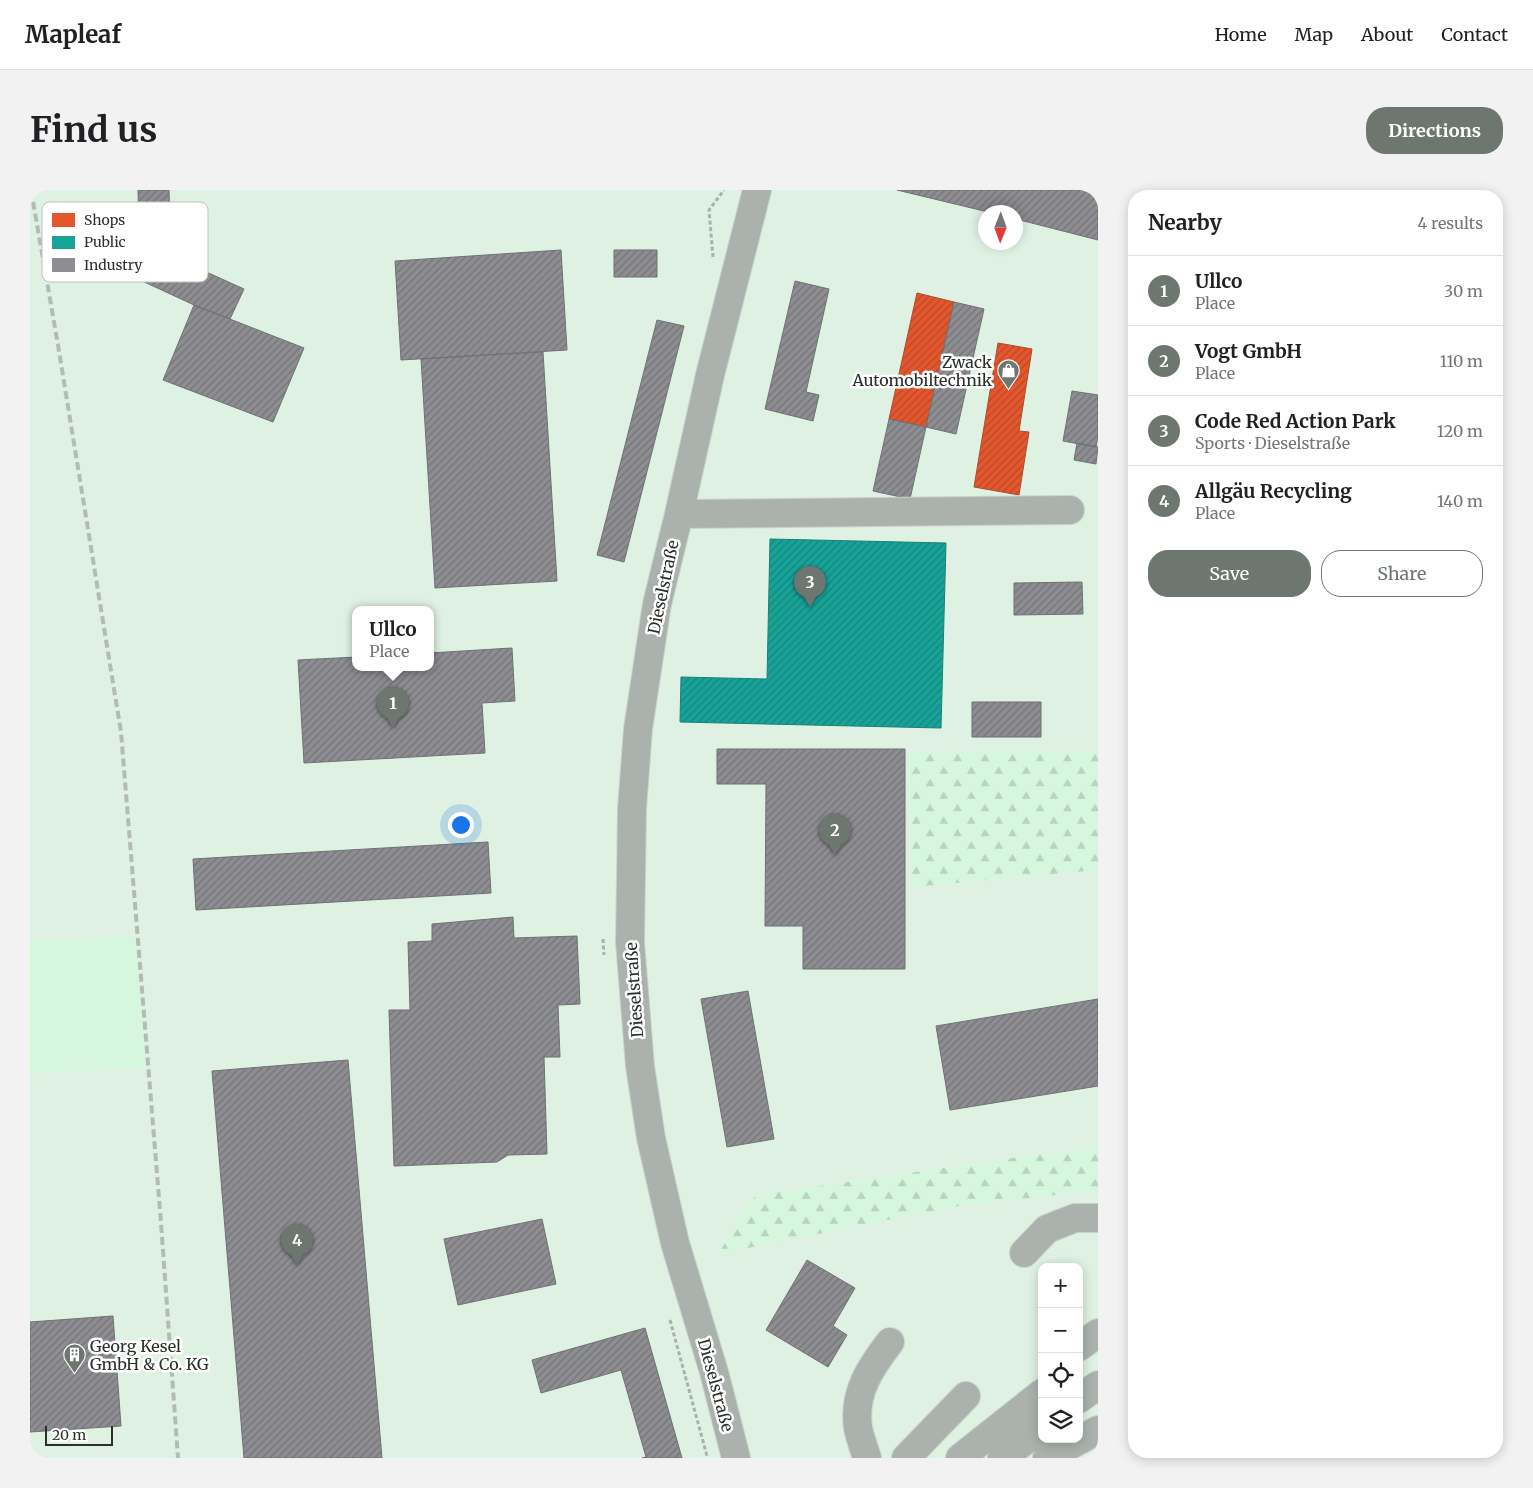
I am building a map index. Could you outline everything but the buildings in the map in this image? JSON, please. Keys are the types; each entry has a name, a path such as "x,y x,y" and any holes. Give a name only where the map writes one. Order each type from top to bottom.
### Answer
{"street":[{"name":"Dieselstraße","path":"736,1458 714,1372 675,1243 651,1138 640,1066 630,942 632,809 638,729 656,604 679,514 710,374 757,190"},
{"path":"679,514 1070,510"},
{"path":"1024,1253 1047,1229 1075,1218 1098,1218"},
{"path":"1083,1344 1098,1333"},
{"path":"867,1458 858,1428 858,1398 870,1368 890,1342"},
{"path":"1080,1398 1098,1385"},
{"path":"906,1458 966,1396"},
{"path":"960,1458 1038,1396"},
{"path":"1047,1458 1098,1430"},
{"path":"1002,1458 1038,1431"}],"shaded area":[{"path":"30,190 1098,190 1098,751 909,753 912,887 1098,870 1098,1148 1012,1158 756,1195 952,1207 1098,1190 1098,1458 30,1458"}],"green space":[{"path":"1098,751 1098,870 912,887 909,752"},
{"path":"138,936 148,1068 30,1073 30,941"},
{"path":"1098,1148 1098,1190 952,1207 718,1254 756,1195 1012,1158"}],"railway":[{"path":"31,190 42,253"},
{"path":"47,282 121,732 178,1458"}],"place":[{"name":"Zwack Automobiltechnik","path":"1008,390"},
{"name":"Code Red Action Park","path":"810,607"},
{"name":"Ullco","path":"393,728"},
{"name":"Vogt GmbH","path":"835,855"},
{"name":"Allgäu Recycling","path":"297,1265"},
{"name":"Georg Kesel GmbH & Co. KG","path":"74,1374"}]}
